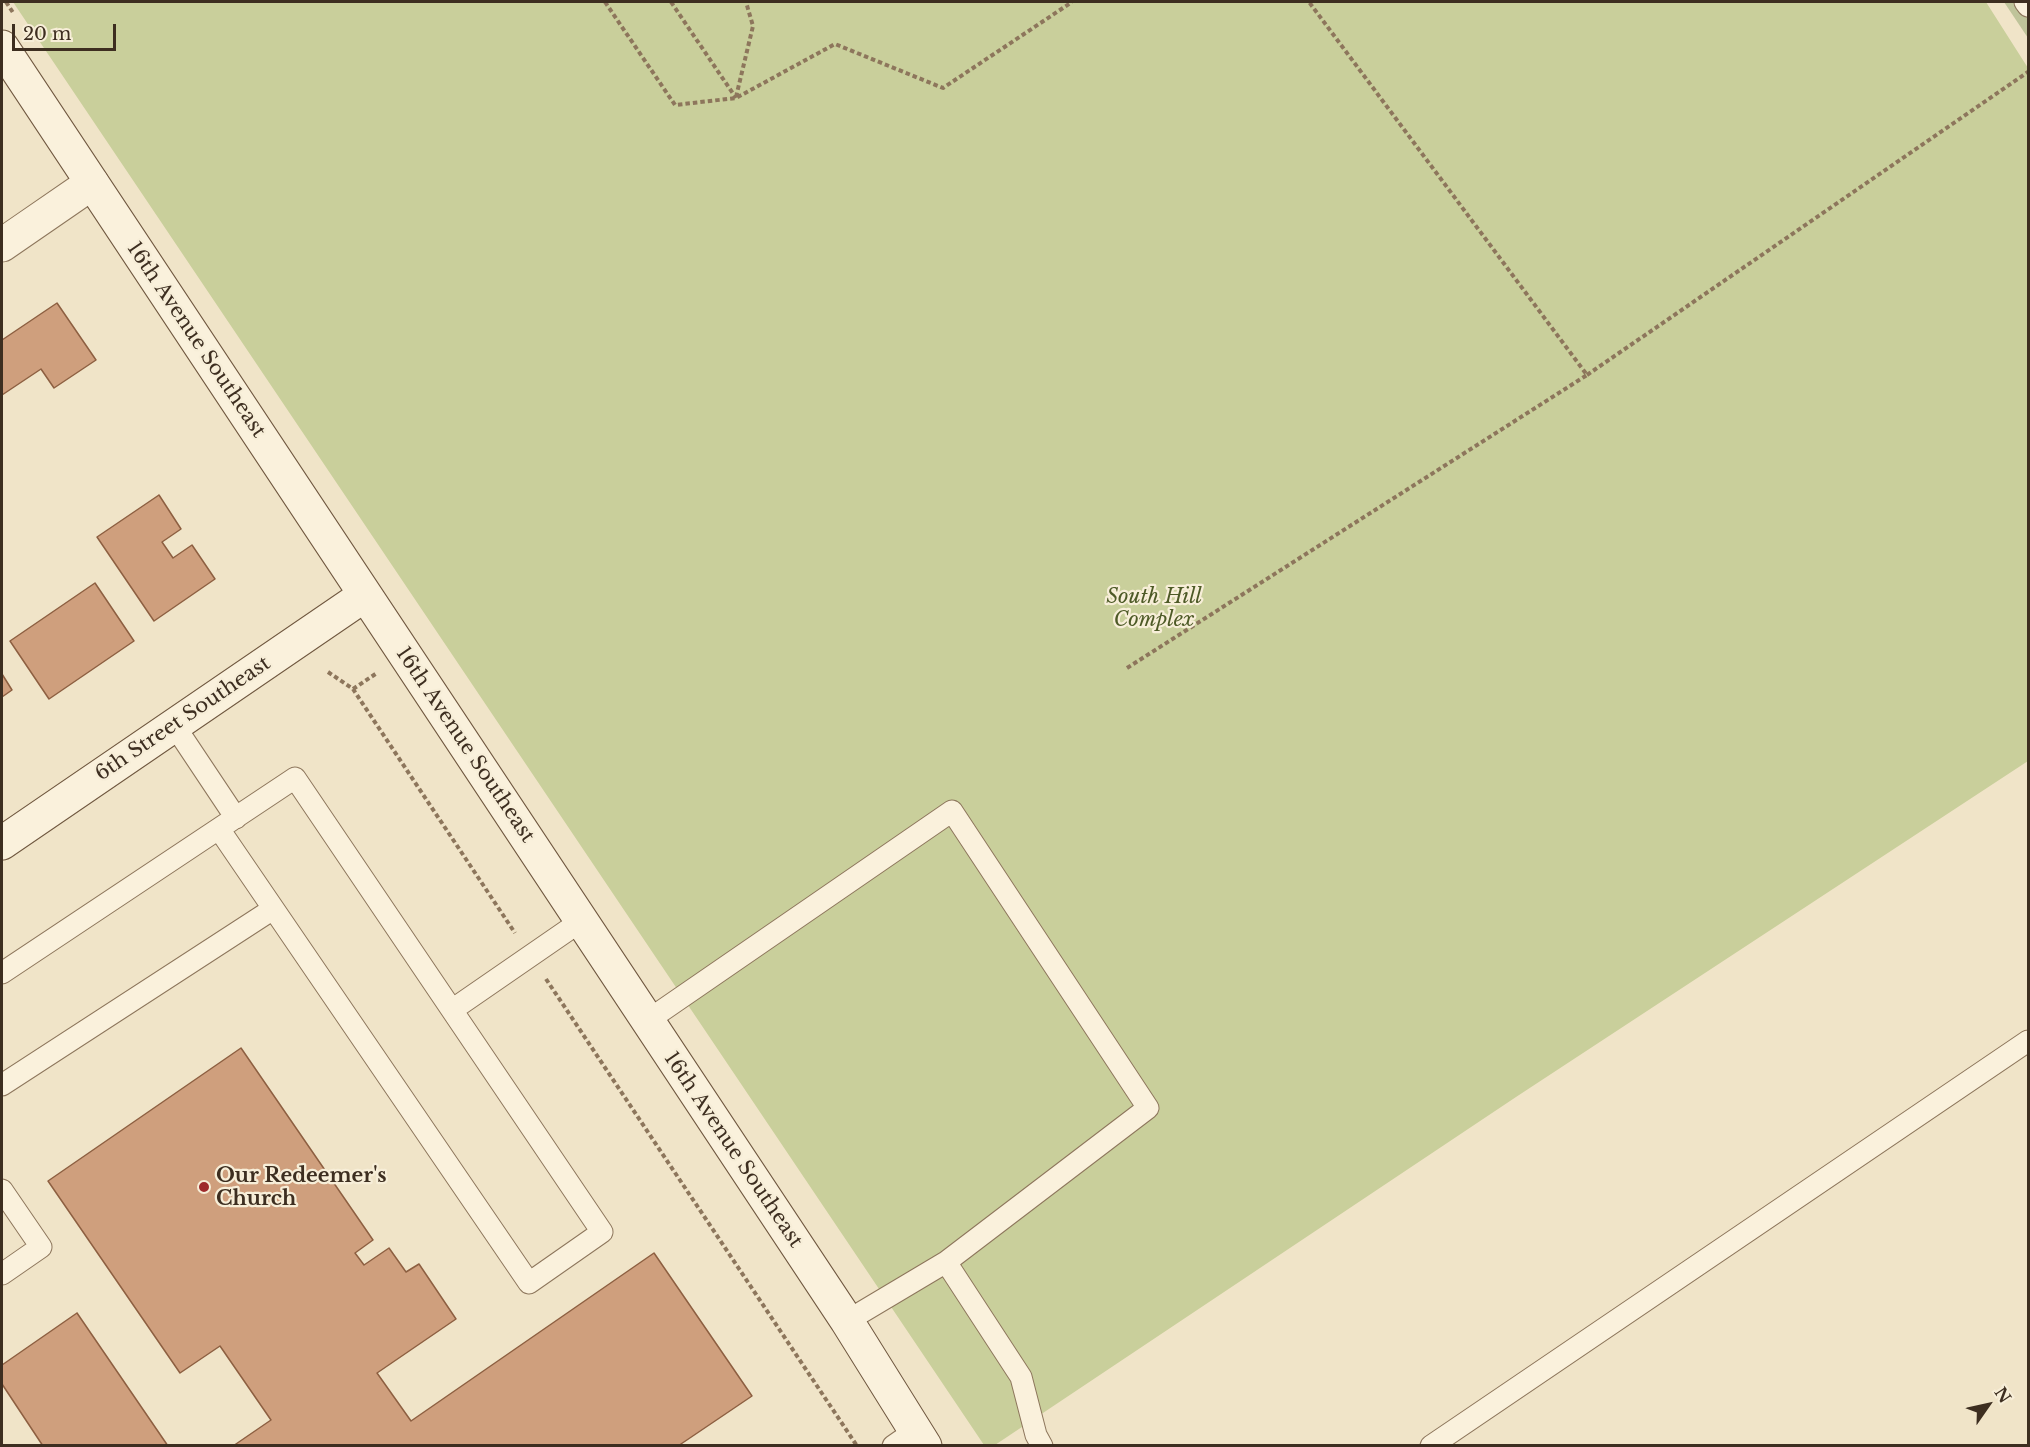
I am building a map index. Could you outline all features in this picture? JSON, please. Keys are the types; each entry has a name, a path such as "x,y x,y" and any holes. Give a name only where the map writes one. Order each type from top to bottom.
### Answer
{"street":[{"name":"16th Avenue Southeast","path":"2,47 847,1321 911,1440"},
{"path":"2,245 92,183"},
{"name":"6th Street Southeast","path":"2,843 365,595"}],"lane":[{"path":"2025,2 2028,6"},
{"path":"2,973 227,824 295,778 602,1232 529,1283 273,909 227,824 174,725"},
{"path":"647,1021 952,811 1148,1108 946,1262 847,1321"},
{"path":"2,1085 273,909"},
{"path":"452,1010 581,921"},
{"path":"1431,1446 2028,1041"},
{"path":"2,1190 41,1247 2,1274"},
{"path":"946,1262 1021,1377 1036,1436 1042,1446"}],"path":[{"path":"605,2 675,105 736,98 834,44 943,88 1072,2"},
{"path":"671,2 736,98"},
{"path":"736,98 753,26 746,2"},
{"path":"1309,2 1587,375"},
{"path":"1127,668 1587,375 2028,72"},
{"path":"328,672 353,689 857,1446"}],"green space":[{"name":"South Hill Complex","path":"13,2 1986,2 2028,68 2028,761 1516,1097 995,1445 984,1445"},
{"path":"2004,2 2028,2 2028,38"}],"building":[{"path":"57,303 96,360 54,388 41,369 2,395 2,340"},
{"path":"159,495 181,529 162,542 173,558 192,545 215,579 154,621 97,537"},
{"path":"95,583 134,641 49,699 10,641"},
{"path":"2,674 12,690 2,697"},
{"path":"241,1048 373,1240 355,1253 364,1265 389,1248 406,1272 419,1264 456,1319 377,1373 411,1421 654,1253 752,1396 678,1446 233,1446 271,1420 220,1346 180,1373 48,1181"},
{"path":"77,1313 168,1446 43,1446 2,1384 2,1365"}],"place":[{"name":"Our Redeemer's Church","path":"204,1187"}]}
